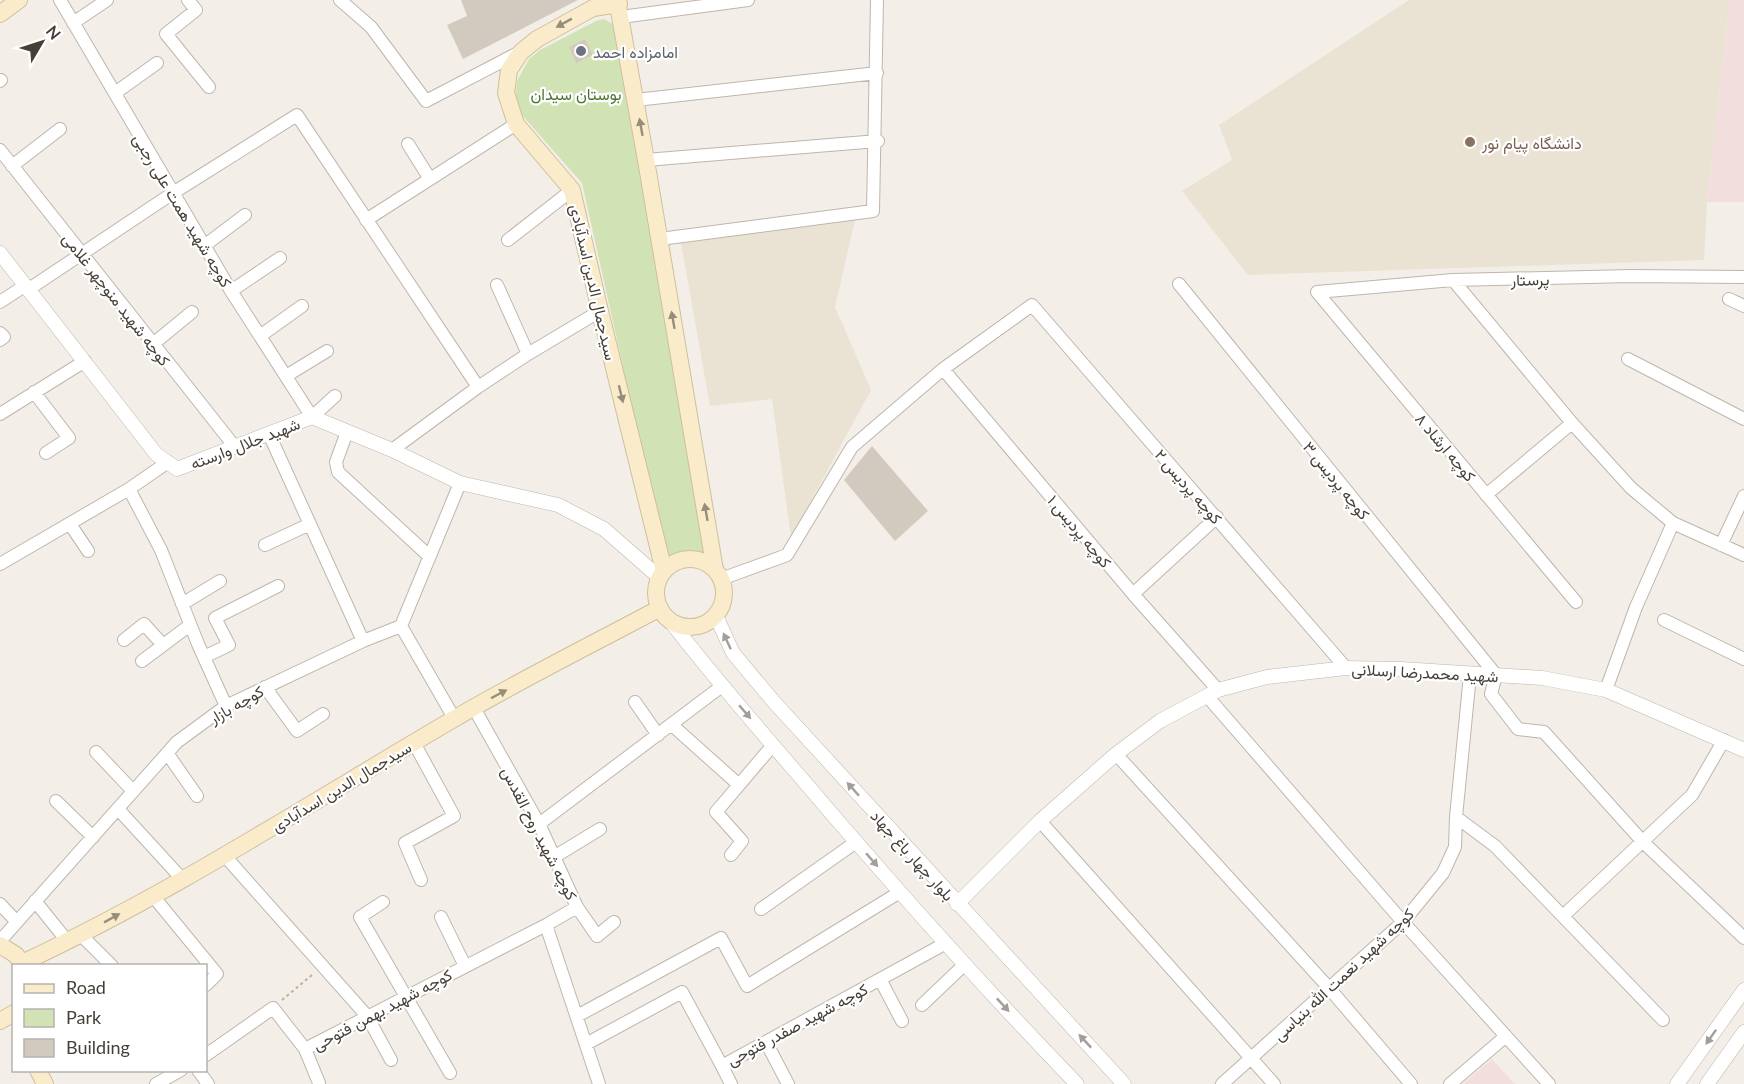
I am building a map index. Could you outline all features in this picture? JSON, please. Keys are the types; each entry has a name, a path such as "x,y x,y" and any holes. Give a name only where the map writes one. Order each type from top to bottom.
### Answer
{"main road":[{"path":"0,14 19,0"},
{"path":"619,7 724,598 716,616 698,626 687,627 677,624 664,613 656,595 662,574 673,563 684,559 695,559 706,563 718,574"},
{"name":"سیدجمال الدین اسدآبادی","path":"619,7 593,8 537,39 521,52 509,70 506,93 516,124 572,190 662,574"},
{"name":"سیدجمال الدین اسدآبادی","path":"23,964 75,939 183,880 454,718 664,613"},
{"path":"0,943 16,954 23,964"}],"street":[{"name":"کوچه شهید همت علی رجبی","path":"60,0 231,291 312,417"},
{"path":"74,23 106,0"},
{"path":"188,0 196,10 166,34 208,87"},
{"path":"340,0 370,27 426,101 521,52"},
{"path":"619,7 748,0"},
{"path":"660,239 873,211 877,141 878,0"},
{"path":"115,93 157,63"},
{"path":"636,100 877,73"},
{"path":"0,302 82,254 173,193 297,115 478,387"},
{"path":"366,220 516,124"},
{"path":"12,166 60,129"},
{"path":"646,160 877,141"},
{"path":"408,144 430,179"},
{"name":"کوچه شهید منوچهر غلامی","path":"0,150 235,447"},
{"path":"508,240 572,190"},
{"path":"204,246 245,215"},
{"name":"شهید جلال وارسته","path":"0,253 156,454 177,469 312,417 392,450 459,483 558,505 604,529 662,574"},
{"path":"231,291 280,258"},
{"name":"پرستار","path":"1317,292 1453,280 1631,276 1744,277"},
{"path":"1453,280 1572,423 1631,488 1673,524 1744,555"},
{"name":"کوچه پردیس ۳","path":"1179,284 1496,675"},
{"path":"497,285 528,354"},
{"name":"کوچه ارشاد ۸","path":"1317,292 1576,602"},
{"path":"1729,299 1744,306"},
{"name":"کوچه پردیس ۲","path":"943,369 1032,305 1346,668"},
{"path":"260,336 302,306"},
{"path":"392,450 478,387 600,311"},
{"path":"153,344 192,312"},
{"path":"0,333 4,338 0,340"},
{"path":"286,376 327,351"},
{"path":"1628,359 1744,419"},
{"path":"0,414 85,361"},
{"path":"718,574 787,555 852,447 943,369"},
{"name":"کوچه پردیس ۱","path":"943,369 1133,594 1403,922 1549,1084"},
{"path":"34,392 69,438 46,453"},
{"path":"312,417 335,396"},
{"path":"1486,495 1572,423"},
{"path":"347,432 336,462 338,472 429,556"},
{"path":"269,434 363,641"},
{"path":"0,564 129,489 168,462"},
{"path":"454,718 401,626 459,483"},
{"path":"129,489 161,550 190,625 226,706"},
{"path":"1721,545 1744,496"},
{"path":"1133,594 1217,518"},
{"path":"70,524 88,552"},
{"path":"265,545 310,524"},
{"path":"1606,690 1636,607 1673,524"},
{"path":"182,604 220,581"},
{"path":"204,657 229,645 215,618 278,586"},
{"name":"بلوار چهار باغ جهاد","path":"664,613 722,686 856,842 1073,1083"},
{"name":"بلوار چهار باغ جهاد","path":"716,616 733,653 774,702 1124,1084"},
{"path":"1664,620 1744,659"},
{"path":"124,640 144,624 164,645"},
{"path":"142,661 190,625"},
{"name":"کوچه بازار","path":"0,943 177,742 226,706 363,641 401,626"},
{"name":"شهید محمدرضا ارسلانی","path":"957,904 1040,821 1116,754 1160,721 1213,693 1267,677 1346,668 1401,669 1542,678 1606,690 1744,750"},
{"name":"کوچه شهید نعمت الله بنیاسی","path":"1222,1084 1403,922 1443,873 1455,847 1470,675"},
{"path":"1496,675 1491,694 1518,729 1544,732 1643,842 1744,938"},
{"path":"538,824 722,686"},
{"path":"266,687 297,731 323,714"},
{"path":"635,702 658,735"},
{"name":"کوچه شهید روح القدس","path":"474,708 538,824 577,907 546,925"},
{"path":"672,725 738,784"},
{"path":"1563,916 1692,795 1724,740"},
{"path":"414,743 454,816 405,843 421,880"},
{"path":"730,855 742,841 716,813 773,745"},
{"path":"96,752 133,791"},
{"path":"167,753 196,796"},
{"path":"1116,754 1329,988 1411,1084"},
{"path":"56,801 93,837"},
{"path":"118,809 183,880"},
{"path":"1456,817 1495,846 1663,1020"},
{"path":"1040,821 1274,1084"},
{"path":"554,857 600,829"},
{"path":"762,909 856,842"},
{"path":"225,856 367,1016 391,1060"},
{"path":"577,1016 721,938 747,986 900,892"},
{"path":"153,896 217,974 207,984"},
{"path":"35,901 75,939 109,964"},
{"path":"383,902 360,917 450,1073"},
{"path":"0,904 17,922"},
{"path":"577,907 597,936 614,922"},
{"path":"441,917 465,966"},
{"path":"546,925 599,1084"},
{"name":"کوچه شهید بهمن فتوحی","path":"273,1008 305,1049 546,925"},
{"name":"کوچه شهید صفدر فتوحی","path":"586,1044 682,992 722,1066 946,943"},
{"path":"922,1005 965,964"},
{"path":"880,979 902,1021"},
{"path":"1677,1084 1744,990"},
{"path":"207,1054 273,1008"},
{"path":"1707,1084 1744,1032"},
{"path":"1450,1084 1506,1036"},
{"path":"766,1042 788,1084"},
{"path":"305,1049 319,1083"},
{"path":"722,1066 731,1084"},
{"path":"156,1084 179,1072"},
{"path":"199,1072 208,1084"}],"path":[{"path":"273,1008 322,966"}],"shaded area":[{"name":"دانشگاه پیام نور","path":"1409,0 1730,0 1707,202 1704,260 1248,275 1182,191 1232,160 1219,125"},
{"path":"1730,0 1744,0 1744,202 1707,202"},
{"path":"855,220 835,307 871,390 791,538 772,399 710,406 681,243"},
{"path":"1492,1059 1515,1084 1463,1084"}],"green space":[{"name":"بوستان سیدان","path":"604,19 616,26 710,559 699,554 688,553 666,560 582,183 521,114 515,99 517,81 529,59 540,50"}],"building":[{"path":"461,0 578,0 463,59 447,25 467,16"},
{"name":"امامزاده احمد","path":"585,39 593,55 576,63 569,47"},
{"path":"872,446 928,511 895,541 844,480"}],"place":[{"name":"امامزاده احمد","path":"581,51"},
{"name":"دانشگاه پیام نور","path":"1470,142"}]}
